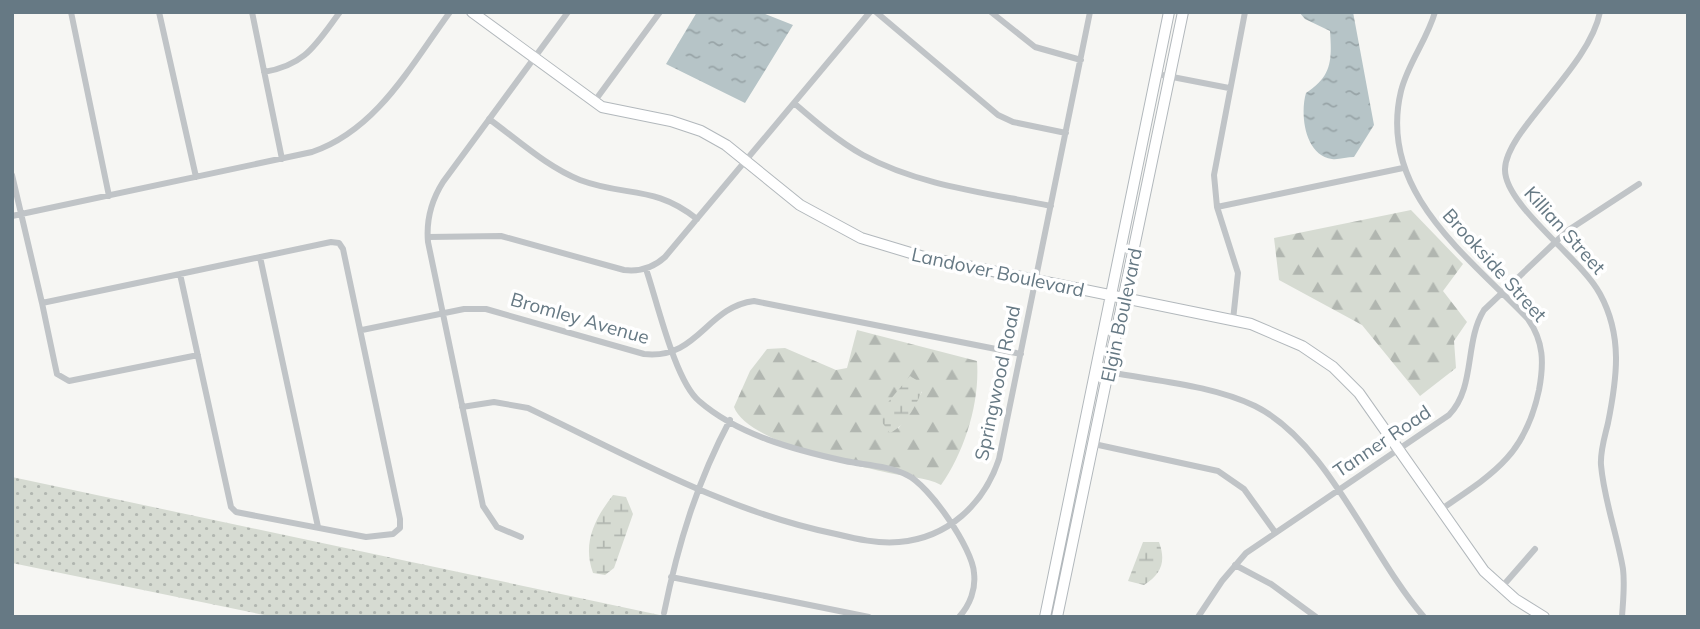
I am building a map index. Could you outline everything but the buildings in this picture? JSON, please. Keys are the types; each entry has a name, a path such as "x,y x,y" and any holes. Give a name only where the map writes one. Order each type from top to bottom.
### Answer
{"street":[{"path":"71,12 109,196"},
{"path":"159,12 196,177"},
{"path":"252,12 282,159"},
{"path":"264,72 290,66 306,56 340,12"},
{"path":"12,216 325,148 363,125 450,12"},
{"name":"Landover Boulevard","path":"472,12 594,102 611,111 687,125 715,138 800,205 861,238 902,252 1233,320 1286,337 1333,367 1359,393 1473,558 1501,588 1544,617"},
{"path":"522,537 503,532 487,515 428,237 430,212 437,191 568,12"},
{"path":"594,102 660,12"},
{"path":"428,237 501,236 624,270 646,269 665,257 873,12 998,115 1013,122 1066,133"},
{"path":"991,12 1035,47 1081,60"},
{"name":"Springwood Road","path":"463,407 494,402 528,408 697,488 781,522 873,542 916,540 950,525 972,506 995,472 1090,12"},
{"name":"Elgin Boulevard","path":"1045,617 1169,12"},
{"name":"Elgin Boulevard","path":"1057,617 1183,12"},
{"path":"1233,320 1238,273 1217,207 1215,159 1245,12"},
{"name":"Brookside Street","path":"1435,12 1405,76 1398,104 1397,132 1403,168 1414,194 1431,219 1528,319 1541,347 1543,367 1534,411 1520,445 1501,467 1440,510"},
{"name":"Killian Street","path":"1600,12 1582,56 1511,149 1506,161 1505,176 1510,192 1583,270 1599,293 1610,317 1616,343 1616,383 1601,459 1623,570 1622,617"},
{"path":"1157,74 1229,88"},
{"path":"794,103 846,145 897,170 937,182 1051,205"},
{"path":"489,119 567,174 594,184 666,198 696,219"},
{"path":"1217,207 1403,168"},
{"path":"12,175 57,374 69,381 198,355"},
{"name":"Tanner Road","path":"1198,617 1235,565 1275,533 1449,415 1458,403 1477,324 1484,310 1556,241 1639,184"},
{"path":"42,303 331,242 339,243 343,249 362,330 400,527 393,534 366,537 236,512 231,507 180,274"},
{"path":"260,257 317,527"},
{"path":"646,269 683,380 693,396 730,420 791,448 908,475 929,492 970,556 974,572 971,596 959,617"},
{"name":"Bromley Avenue","path":"362,330 443,313 486,309 644,354 673,352 689,344 727,309 754,301 1021,354"},
{"path":"1109,372 1226,396 1255,406 1294,434 1421,614 1412,617"},
{"path":"664,613 671,576 697,488 730,420"},
{"path":"1094,444 1218,471 1244,489 1275,533"},
{"path":"1501,588 1535,549"},
{"path":"1235,565 1271,584 1316,617"},
{"path":"671,576 869,617"}],"green space":[{"path":"1411,210 1463,264 1443,291 1467,322 1454,341 1456,368 1420,396 1362,325 1279,280 1274,238"},
{"path":"857,330 977,361 976,393 969,426 950,472 941,485 803,450 759,431 743,420 734,407 750,371 767,349 785,348 836,370 847,368","holes":["910,377 922,392 898,429 902,387"]},
{"path":"910,376 918,381 922,391 905,420 890,433 881,421 884,407"},
{"path":"12,477 669,617 274,617 12,563"},
{"path":"613,495 626,497 633,514 614,568 605,575 593,573 589,551 592,531"},
{"path":"1143,542 1159,542 1162,555 1159,572 1144,585 1128,581"}],"water":[{"path":"697,12 760,12 793,25 745,103 666,64"},
{"path":"1299,12 1353,12 1374,125 1354,157 1334,159 1323,156 1315,150 1306,132 1304,101 1306,93 1326,74 1331,51 1330,31 1305,19"}]}
